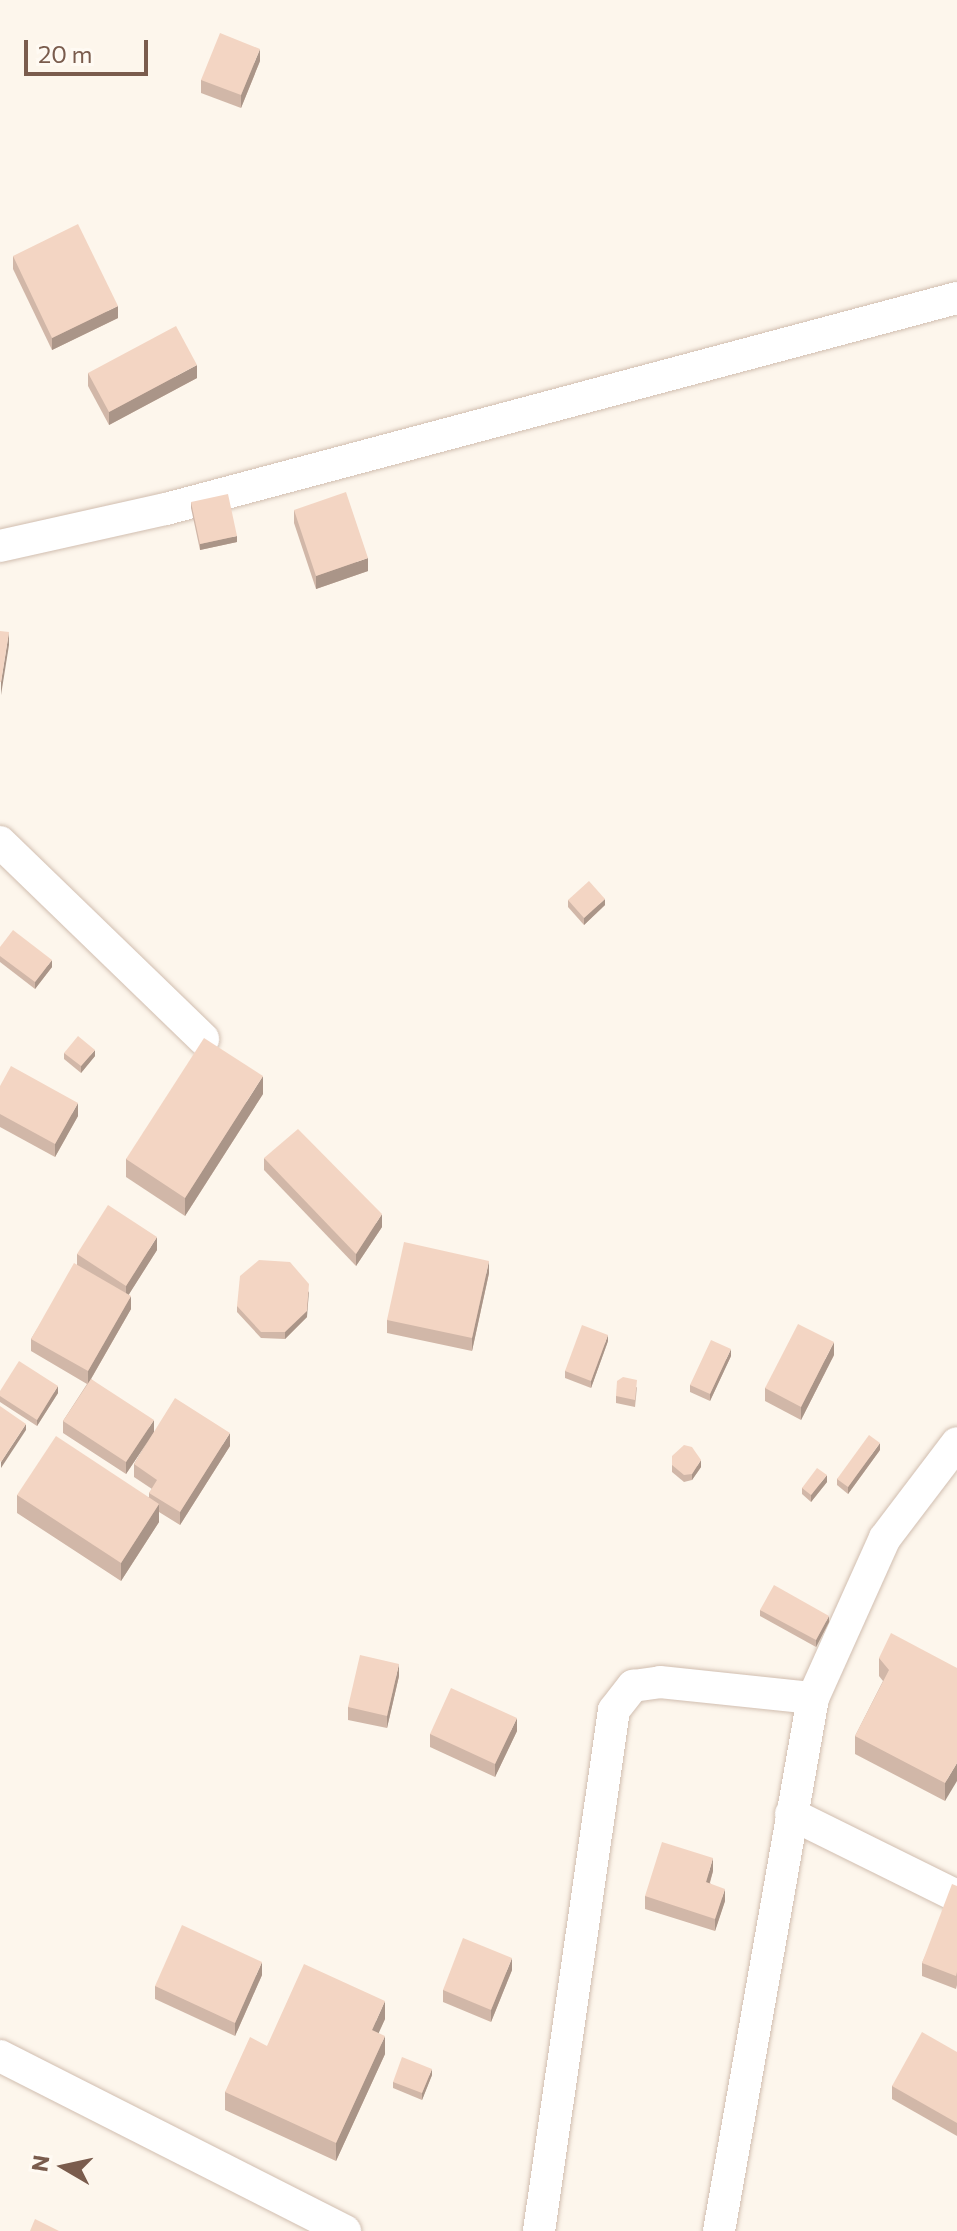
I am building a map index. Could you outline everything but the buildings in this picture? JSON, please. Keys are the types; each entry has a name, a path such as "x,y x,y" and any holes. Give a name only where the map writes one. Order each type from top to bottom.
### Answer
{"street":[{"path":"0,546 166,509 957,298"},
{"path":"0,842 203,1039"},
{"path":"719,2231 813,1698 885,1538 957,1443"},
{"path":"539,2231 614,1710 633,1686 660,1682 813,1698"},
{"path":"791,1814 957,1896"},
{"path":"0,2056 345,2231"}]}
